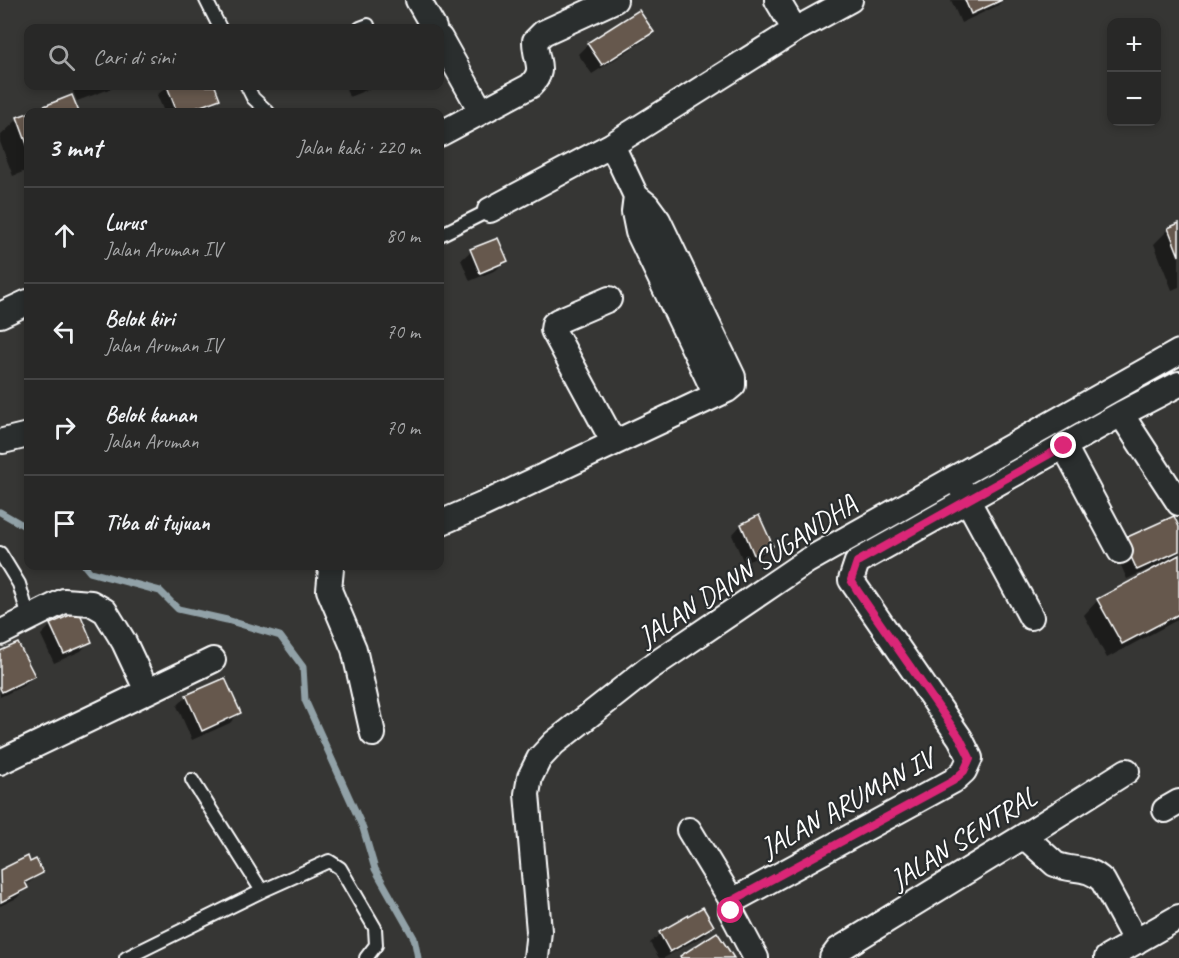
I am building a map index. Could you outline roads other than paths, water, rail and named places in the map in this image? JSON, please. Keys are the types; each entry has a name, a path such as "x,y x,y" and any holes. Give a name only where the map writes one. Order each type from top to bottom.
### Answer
{"street":[{"path":"418,0 432,24"},
{"path":"777,0 795,30"},
{"path":"490,210 612,145 795,30 850,0"},
{"path":"444,132 530,86 541,71 535,52 535,41 543,33 601,3"},
{"path":"444,45 481,111"},
{"path":"444,521 731,388 733,377 658,220 647,205 636,196 612,145"},
{"path":"609,299 558,321 553,330 614,443"},
{"path":"0,315 24,304"},
{"name":"JALAN DANN SUGANDHA","path":"536,958 539,931 527,794 530,777 539,759 554,743 648,669 807,561 1179,352"},
{"path":"968,501 1121,414 1179,384"},
{"path":"1121,414 1179,503"},
{"path":"3,441 24,436"},
{"path":"1064,446 1120,550"},
{"path":"956,478 1031,617"},
{"name":"JALAN ARUMAN IV","path":"732,901 953,781 964,771 970,758 960,738 851,580 857,562 968,501"},
{"path":"331,570 329,590 354,649 373,734"},
{"path":"0,633 64,601 91,603 105,610 124,642 147,691"},
{"path":"0,762 213,660"},
{"name":"JALAN SENTRAL","path":"832,958 838,950 1024,837 1127,771"},
{"path":"688,830 732,901 731,911 756,958"},
{"path":"1024,837 1055,864 1084,869 1098,876 1136,942"},
{"path":"1107,958 1179,917"}],"lane":[{"path":"206,0 218,24"},
{"path":"249,90 253,98 264,108"},
{"path":"444,234 490,210"},
{"path":"0,553 19,584 29,618"},
{"path":"192,780 262,891"},
{"path":"126,958 262,891 329,861 340,867 375,928 376,945 366,958"}],"waterway":[{"path":"0,512 24,526"},
{"path":"88,570 160,591 178,609 227,620 280,636 303,667 305,700 363,828 375,869 414,938 418,958"}]}
